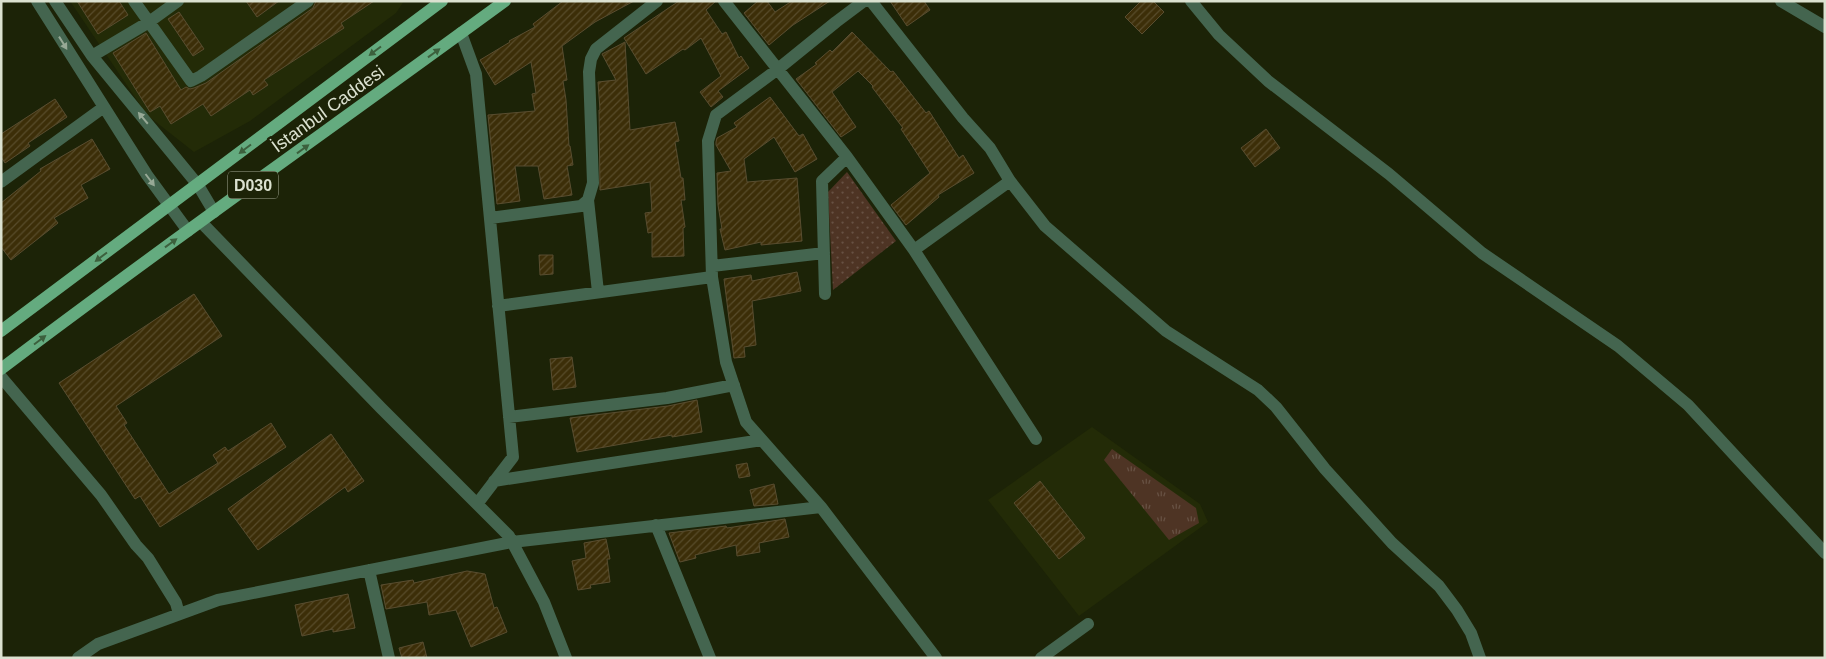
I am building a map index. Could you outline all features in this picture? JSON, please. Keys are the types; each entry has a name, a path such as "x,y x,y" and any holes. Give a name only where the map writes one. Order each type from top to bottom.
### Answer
{"main road":[{"name":"İstanbul Caddesi","path":"1,331 198,184 431,6 442,1"},
{"name":"İstanbul Caddesi","path":"1,369 92,300 505,1"}],"street":[{"path":"37,1 146,175 188,231"},
{"path":"55,1 92,56 198,184 214,212"},
{"path":"134,1 191,80 201,76 308,1"},
{"path":"92,56 149,22 178,1"},
{"path":"598,292 588,200 593,183 589,72 591,58 596,50 657,1"},
{"path":"724,1 847,157 914,250 1036,439"},
{"path":"864,1 716,115 708,141 712,272 726,362 746,422 821,507 936,658"},
{"path":"871,1 963,118 990,148 1010,181 1044,226 1166,331 1258,390 1276,407 1325,469 1392,543 1439,586 1471,633 1480,658"},
{"path":"1781,1 1825,27"},
{"path":"1196,3 1219,35 1268,81 1389,174 1482,252 1618,346 1688,405 1825,553"},
{"path":"461,33 476,74 513,457 477,504"},
{"path":"2,178 104,107"},
{"path":"825,294 822,181 847,157"},
{"path":"914,250 1010,181"},
{"path":"490,218 581,206 588,200"},
{"path":"201,222 509,536 544,602 566,658"},
{"path":"498,306 598,292 824,253"},
{"path":"1,377 102,495 136,546 148,558 176,603 179,614"},
{"path":"509,417 667,398 734,385"},
{"path":"494,481 762,440"},
{"path":"78,658 98,644 218,600 512,542 821,507"},
{"path":"656,525 710,658"},
{"path":"368,570 389,658"},
{"path":"1041,658 1088,624"}],"shaded area":[{"path":"70,1 404,1 396,13 250,121 194,152 147,115"},
{"path":"1092,427 1200,504 1208,522 1079,616 988,500"}],"green space":[{"path":"847,172 896,241 833,290 828,192"},
{"path":"1112,449 1196,508 1199,523 1169,540 1104,460"}],"building":[{"path":"77,1 119,1 128,15 98,34"},
{"path":"246,1 279,1 257,17"},
{"path":"316,1 374,1 341,23 344,28 264,80 268,85 253,95 250,90 211,116 203,104 171,124 160,106 150,112 113,53 146,33 181,90 186,87 194,88 206,83 313,8"},
{"path":"563,1 634,1 595,22 562,46 567,80 563,81 569,146 573,165 567,166 572,195 544,199 538,166 515,166 520,201 497,204 488,115 535,111 532,94 536,93 531,62 495,85 480,60 535,27 533,24"},
{"path":"679,1 716,1 706,10 722,34 726,32 739,58 741,56 749,68 718,91 723,97 711,107 700,92 721,76 701,38 646,74 624,38"},
{"path":"758,1 767,1 775,12 792,1 830,1 793,25 769,45 744,13"},
{"path":"890,1 924,1 930,10 907,26"},
{"path":"1141,1 1153,1 1164,12 1142,34 1125,17"},
{"path":"179,12 204,49 193,56 168,19"},
{"path":"852,32 891,72 893,71 926,113 929,111 959,158 963,155 974,173 938,195 939,197 906,225 891,205 930,173 901,129 903,128 873,86 858,71 832,92 856,127 841,137 796,79 817,64 815,63 830,50 832,52"},
{"path":"625,42 630,130 675,122 679,141 675,142 681,178 683,178 685,200 681,200 685,227 683,228 684,256 652,257 652,232 648,233 645,213 652,212 650,182 600,190 598,82 616,80 602,54"},
{"path":"770,97 799,136 803,134 817,159 795,172 774,137 744,159 747,182 797,178 802,241 761,245 761,242 725,250 720,229 722,229 718,205 717,173 731,171 716,145 717,138 737,127 734,123"},
{"path":"55,99 67,117 28,143 30,146 5,163 1,157 1,134"},
{"path":"1266,129 1280,148 1255,167 1241,148"},
{"path":"92,139 110,169 81,185 88,198 54,218 58,223 11,260 1,247 1,203 41,171 40,169"},
{"path":"539,255 553,255 553,274 540,275"},
{"path":"797,272 801,291 752,301 756,345 744,347 745,357 734,358 724,279 751,275 752,281"},
{"path":"194,294 222,336 116,406 127,423 124,425 169,494 218,463 213,455 225,447 228,451 271,423 286,447 160,527 140,496 135,499 59,383"},
{"path":"572,357 576,387 553,390 550,359"},
{"path":"697,400 702,432 672,437 672,435 577,452 570,418 668,406"},
{"path":"331,434 364,481 348,492 345,487 258,550 228,509"},
{"path":"747,463 750,476 739,478 736,465"},
{"path":"1040,481 1085,538 1059,559 1014,503"},
{"path":"774,484 778,504 754,506 750,490"},
{"path":"785,519 789,537 759,543 760,552 737,556 736,545 695,555 696,558 680,562 669,533 726,526 727,528"},
{"path":"606,539 610,559 607,559 610,582 590,585 591,588 578,590 572,561 586,558 584,543"},
{"path":"467,571 485,574 494,608 497,607 507,632 471,647 456,610 429,615 427,602 386,609 381,585 413,580 414,583"},
{"path":"348,594 355,628 333,632 333,629 302,636 295,605"},
{"path":"423,642 427,658 402,658 399,648"}]}
